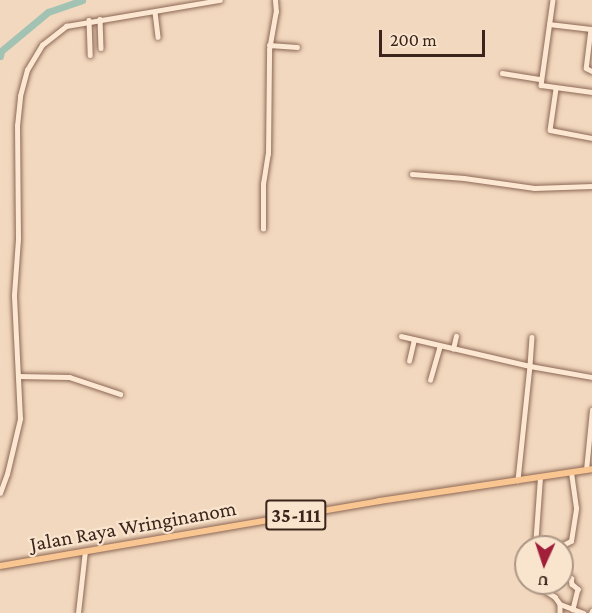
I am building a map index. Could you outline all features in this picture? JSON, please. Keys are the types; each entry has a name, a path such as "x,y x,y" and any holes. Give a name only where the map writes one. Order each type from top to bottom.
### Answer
{"main road":[{"name":"Jalan Raya Wringinanom","path":"0,566 85,556 589,469"}],"street":[{"path":"0,493 19,427 15,295 20,96 25,74 42,45 62,28 89,20 155,12 220,0"},
{"path":"263,229 264,170 268,154 269,45 276,12 275,0"},
{"path":"553,0 542,85 556,89 592,92"},
{"path":"155,12 158,36"},
{"path":"100,19 100,48"},
{"path":"89,20 90,55"},
{"path":"549,24 592,29 586,68 592,71"},
{"path":"269,45 297,46"},
{"path":"502,73 541,79"},
{"path":"556,89 550,130 592,138"},
{"path":"412,174 464,178 534,188 592,186"},
{"path":"401,336 530,366 592,377"},
{"path":"453,348 456,336"},
{"path":"518,480 532,337"},
{"path":"409,361 414,340"},
{"path":"430,380 440,346"},
{"path":"18,376 69,377 120,394"},
{"path":"589,469 592,410"},
{"path":"571,472 576,508 572,535"},
{"path":"536,535 540,477"},
{"path":"78,613 85,556"},
{"path":"573,609 578,589 574,586"},
{"path":"552,595 560,604 583,613"},
{"path":"560,604 560,613"}],"waterway":[{"path":"0,56 1,51 48,12 82,0"}]}
